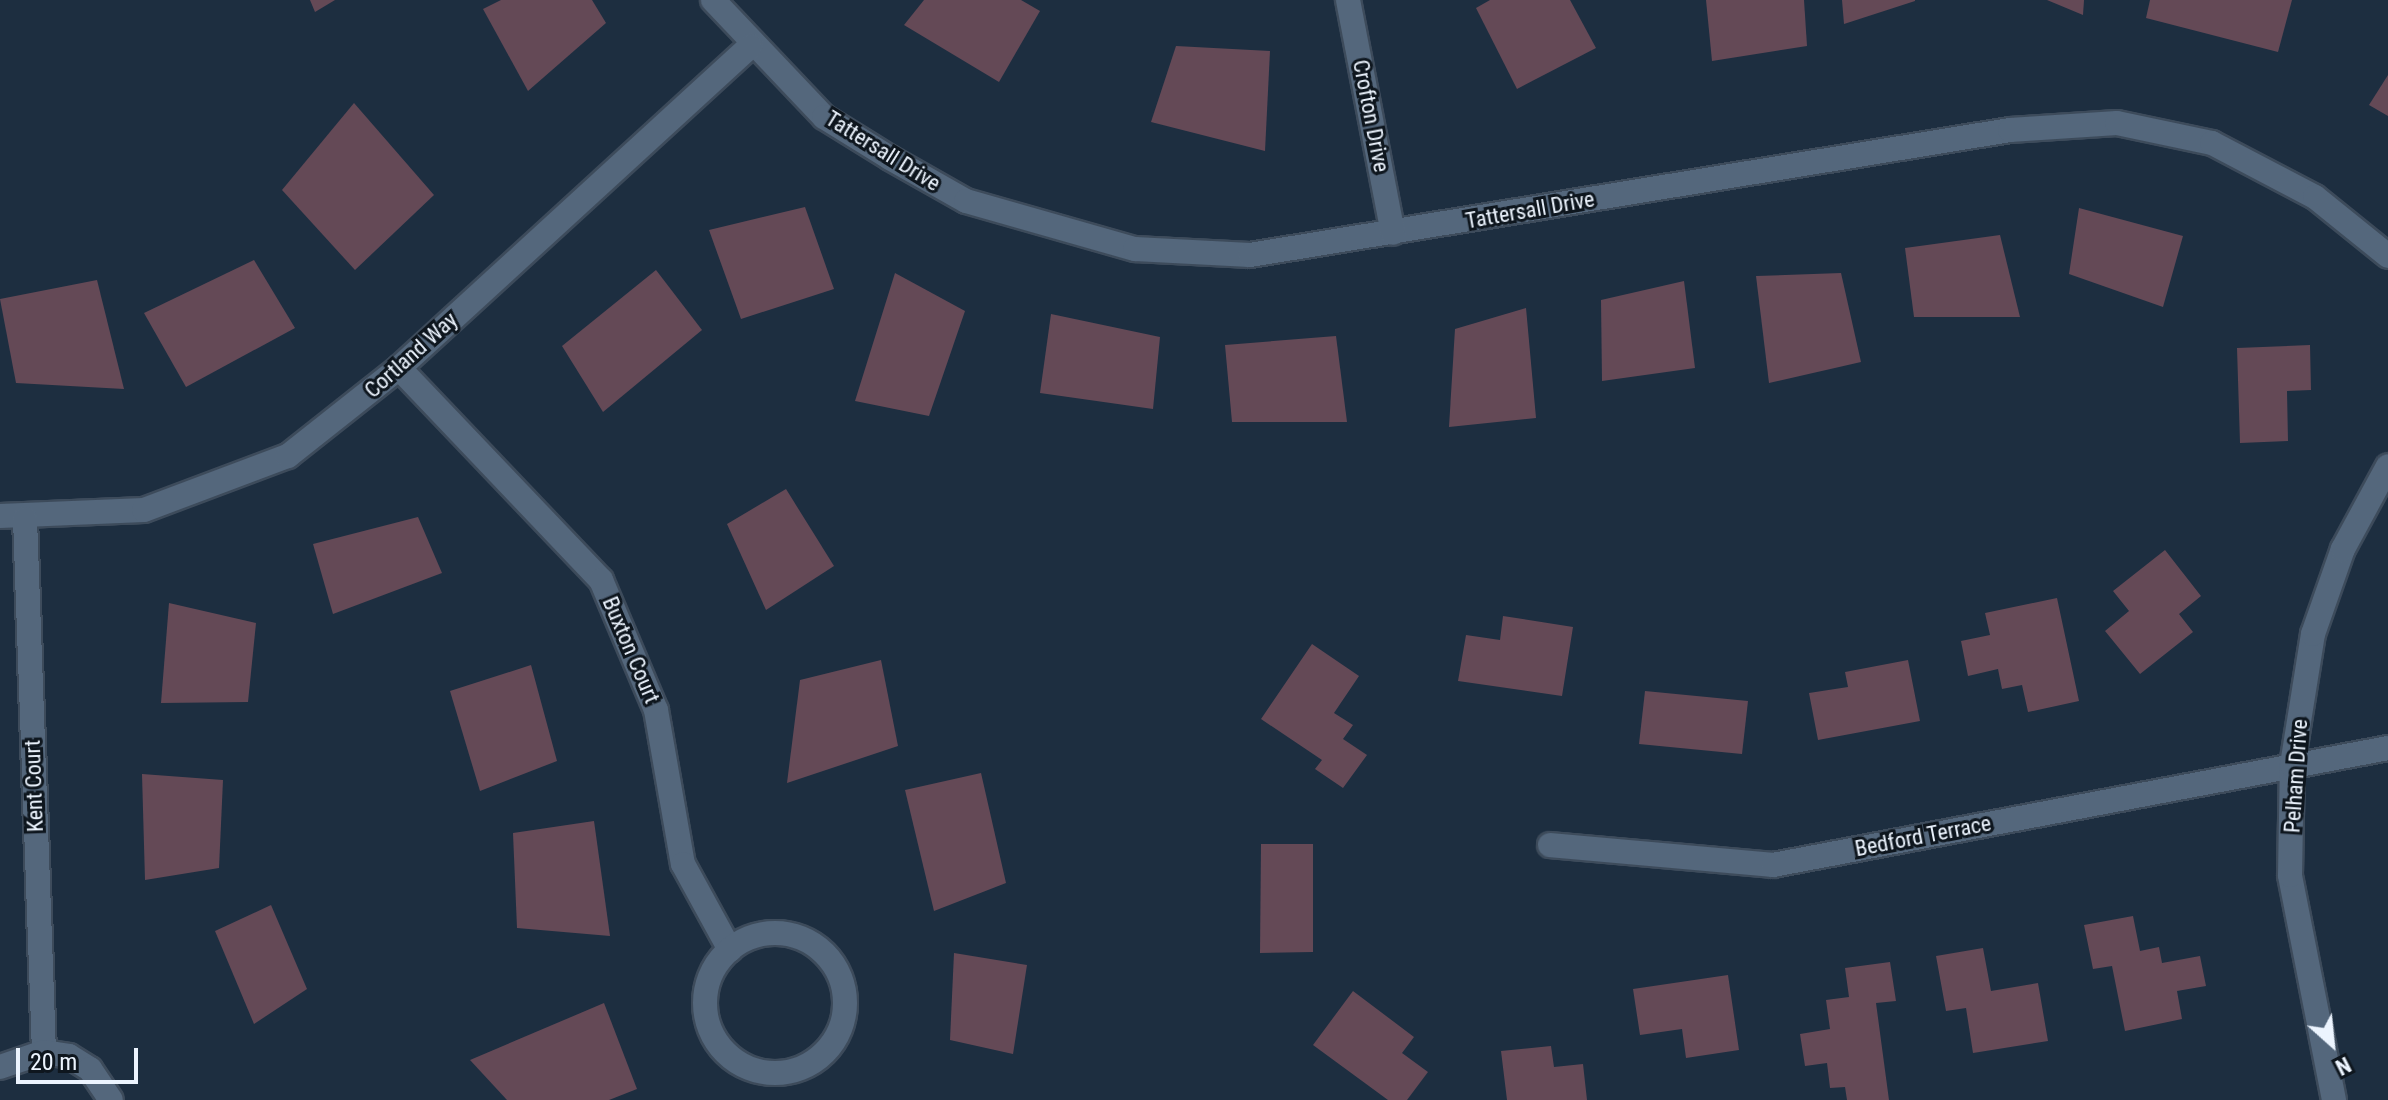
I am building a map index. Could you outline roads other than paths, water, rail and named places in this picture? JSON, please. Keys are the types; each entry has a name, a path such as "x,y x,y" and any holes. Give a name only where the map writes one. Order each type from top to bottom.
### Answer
{"street":[{"name":"Tattersall Drive","path":"713,0 750,46 824,117 890,158 966,201 1135,249 1250,255 2010,130 2117,123 2212,143 2315,197 2388,256"},
{"name":"Crofton Drive","path":"1348,0 1393,233"},
{"name":"Cortland Way","path":"0,516 25,519 144,510 238,480 288,456 399,368 750,46"},
{"name":"Buxton Court","path":"399,368 601,580 656,710 683,864 730,950"},
{"name":"Pelham Drive","path":"2334,1100 2290,875 2292,765 2313,634 2343,549 2388,466"},
{"name":"Kent Court","path":"25,519 44,1052"},
{"name":"Bedford Terrace","path":"1550,845 1773,865 2388,748"},
{"path":"781,933 804,939 832,960 846,1006 827,1051 808,1066 772,1074 727,1055 705,1012 707,986 730,950 781,933"},
{"path":"0,1067 44,1052 90,1069 111,1100"}]}
